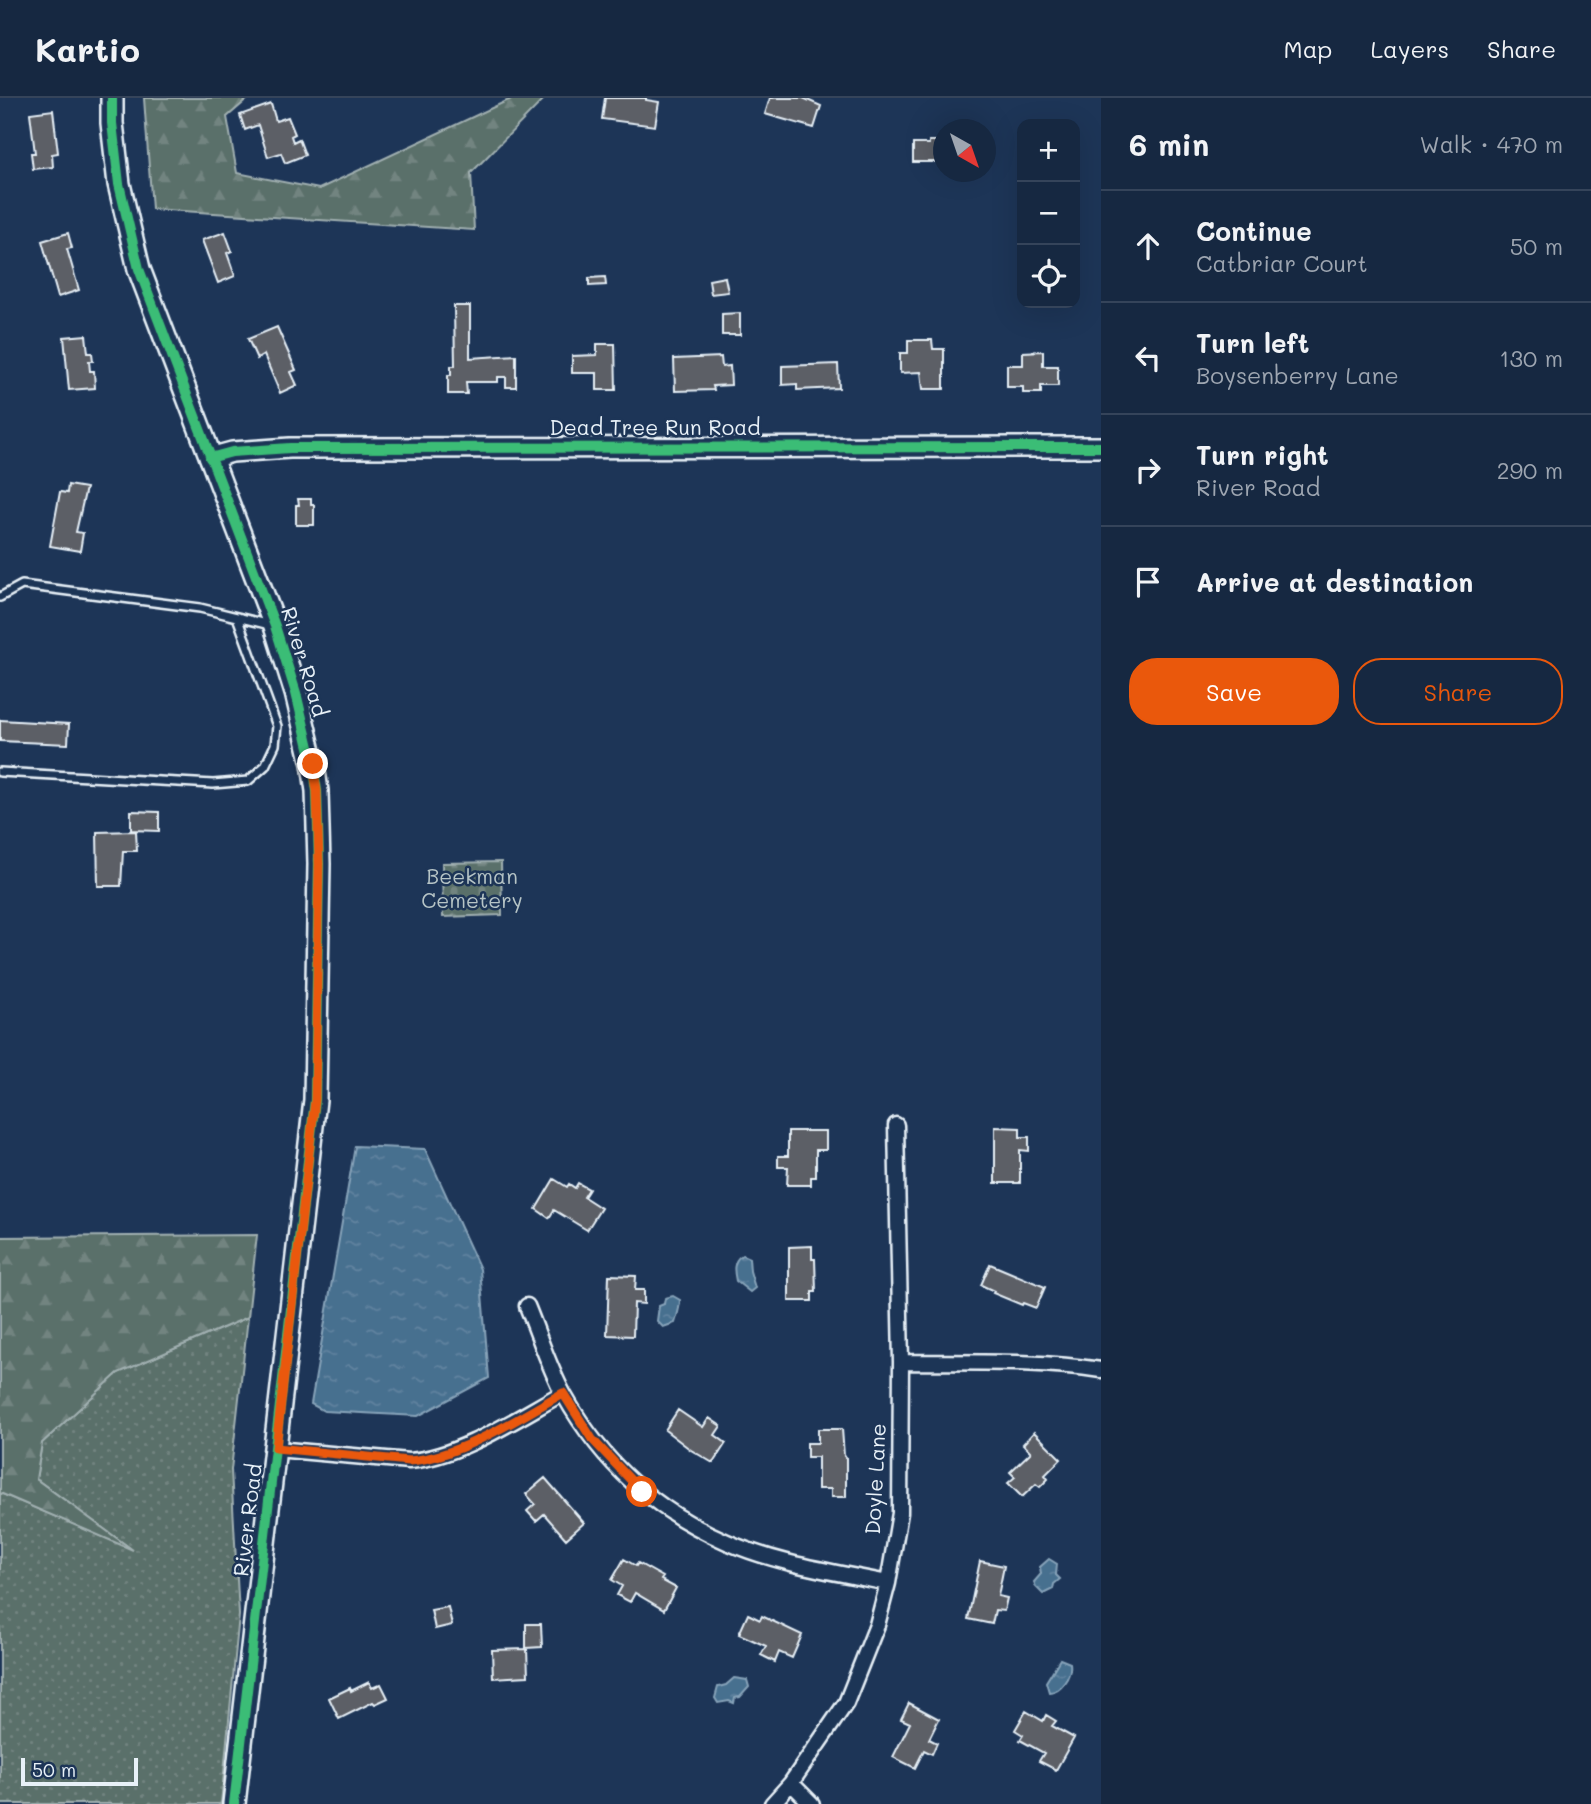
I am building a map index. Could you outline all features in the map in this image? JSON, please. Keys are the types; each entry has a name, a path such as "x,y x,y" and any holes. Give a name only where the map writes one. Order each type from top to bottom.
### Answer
{"main road":[{"name":"River Road","path":"112,98 119,184 139,269 275,626 296,693 317,791 319,864 315,1100 234,1804"}],"street":[{"name":"Dead Tree Run Road","path":"210,458 232,452 290,448 1101,447"},
{"name":"Doyle Lane","path":"772,1804 791,1783 846,1703 877,1625 888,1583 900,1513 901,1363 896,1125"},
{"path":"527,1306 563,1393 592,1439 642,1492 671,1514 729,1543 779,1559 888,1583"},
{"path":"901,1363 1010,1362 1101,1370"},
{"path":"276,1448 409,1461 426,1460 451,1453 563,1393"},
{"path":"791,1783 812,1804"}],"lane":[{"path":"0,597 22,585 200,608 275,626"},
{"path":"0,772 213,785 248,781 265,766 275,745 277,726 237,617"}],"green space":[{"path":"144,98 249,98 227,117 237,173 319,189 513,98 545,98 471,173 474,230 152,209"},
{"name":"Beekman Cemetery","path":"501,862 502,915 443,917 442,863"},
{"path":"257,1235 248,1317 118,1373 42,1443 36,1479 133,1550 0,1493 0,1237"},
{"path":"248,1317 231,1470 239,1615 221,1804 0,1804 0,1493 130,1548 36,1479 42,1443 118,1373"}],"water":[{"path":"355,1146 425,1149 480,1269 489,1378 418,1416 324,1411 311,1404"},
{"path":"742,1255 749,1258 755,1288 750,1292 736,1281 735,1263"},
{"path":"673,1296 680,1300 675,1323 663,1327 657,1321 659,1306 664,1304 665,1298"},
{"path":"1049,1559 1057,1564 1056,1575 1060,1579 1053,1589 1043,1594 1034,1582 1041,1574 1040,1567"},
{"path":"1060,1659 1070,1663 1069,1673 1058,1689 1049,1692 1046,1682"},
{"path":"734,1678 747,1680 749,1687 740,1697 735,1698 734,1703 718,1703 715,1698 718,1687 726,1685"}],"building":[{"path":"605,98 646,98 659,102 655,126 602,119"},
{"path":"770,98 803,98 821,106 814,128 765,114"},
{"path":"271,104 276,121 288,117 295,134 291,136 293,142 299,139 305,155 285,163 281,153 268,157 258,125 245,130 240,115"},
{"path":"53,110 58,153 52,154 53,167 33,169 31,153 35,153 30,113"},
{"path":"929,141 933,141 933,162 913,162 913,144 929,144"},
{"path":"225,232 232,251 227,253 235,276 218,283 202,240"},
{"path":"68,233 72,248 67,249 79,290 58,297 42,241"},
{"path":"605,277 606,285 589,286 589,278"},
{"path":"725,277 728,292 711,294 709,280"},
{"path":"454,306 470,306 470,358 516,355 516,387 506,387 506,377 498,377 498,382 466,382 467,394 448,394 448,375 451,375 451,366 455,366"},
{"path":"740,313 740,335 722,335 722,314"},
{"path":"277,327 296,370 291,372 297,385 280,393 264,355 257,359 248,339"},
{"path":"86,335 88,353 92,353 93,361 89,361 90,371 94,371 95,388 69,390 64,337"},
{"path":"908,340 932,340 933,349 944,349 944,389 923,389 921,372 900,373 900,353 908,353"},
{"path":"597,344 615,344 616,390 597,390 597,373 572,373 572,356 597,355"},
{"path":"1043,351 1043,366 1058,366 1058,386 1041,386 1041,393 1023,393 1023,387 1007,387 1007,365 1023,365 1023,352"},
{"path":"721,357 722,367 730,366 731,385 713,386 714,390 675,391 674,359"},
{"path":"838,364 839,388 797,390 797,384 782,385 782,366"},
{"path":"68,485 86,488 76,532 83,533 80,551 50,546 60,492 67,493"},
{"path":"298,499 311,499 311,505 314,505 314,525 296,525"},
{"path":"0,720 69,724 68,744 0,741"},
{"path":"131,811 159,812 159,831 131,830"},
{"path":"136,831 137,851 123,851 121,886 98,886 97,832"},
{"path":"995,1127 1020,1128 1020,1137 1029,1137 1029,1151 1020,1150 1020,1183 995,1183"},
{"path":"788,1131 826,1131 826,1150 816,1150 816,1177 811,1177 811,1185 787,1185 788,1167 778,1167 778,1156 788,1156"},
{"path":"554,1179 567,1187 569,1184 575,1188 578,1183 589,1189 584,1197 601,1208 587,1230 554,1210 549,1218 536,1209"},
{"path":"812,1246 816,1292 812,1292 812,1301 789,1301 789,1247"},
{"path":"990,1264 1045,1287 1036,1308 993,1293 994,1291 981,1285"},
{"path":"609,1275 636,1276 635,1290 644,1290 644,1304 634,1303 633,1336 607,1335"},
{"path":"678,1410 703,1427 709,1418 721,1426 715,1435 726,1443 713,1463 665,1430"},
{"path":"818,1429 842,1429 846,1457 846,1497 831,1497 831,1489 818,1489 818,1457 807,1457 807,1443 818,1443"},
{"path":"1034,1432 1061,1459 1045,1475 1048,1479 1040,1487 1036,1484 1022,1497 1008,1483 1015,1477 1010,1472 1031,1452 1023,1444"},
{"path":"545,1478 584,1523 566,1539 544,1514 536,1521 527,1511 535,1504 526,1494"},
{"path":"624,1559 636,1566 638,1563 676,1588 664,1610 635,1593 630,1602 617,1595 622,1586 612,1580"},
{"path":"980,1561 1004,1566 998,1596 1007,1598 1004,1611 995,1610 992,1624 968,1619"},
{"path":"448,1607 452,1625 435,1629 431,1610"},
{"path":"748,1614 760,1620 762,1616 802,1635 792,1658 779,1652 775,1662 761,1655 766,1646 739,1634"},
{"path":"526,1624 541,1624 542,1647 526,1648"},
{"path":"527,1649 528,1676 493,1678 492,1650"},
{"path":"369,1682 372,1688 381,1684 388,1698 375,1704 373,1702 339,1719 329,1698"},
{"path":"909,1703 939,1719 929,1739 937,1743 932,1754 924,1750 915,1768 893,1757 910,1723 901,1719"},
{"path":"1026,1711 1043,1721 1046,1715 1056,1721 1052,1726 1074,1738 1056,1770 1039,1761 1044,1753 1020,1740 1023,1735 1015,1730"}],"cycle path":[{"path":"112,98 119,184 139,269 275,626 296,693 317,791 319,864 315,1100 234,1804"},
{"path":"210,458 232,452 290,448 1101,447"}],"route":[{"path":"313,764 317,791 319,864 315,1100 276,1448 409,1461 426,1460 451,1453 563,1393 592,1439 642,1492"}]}
